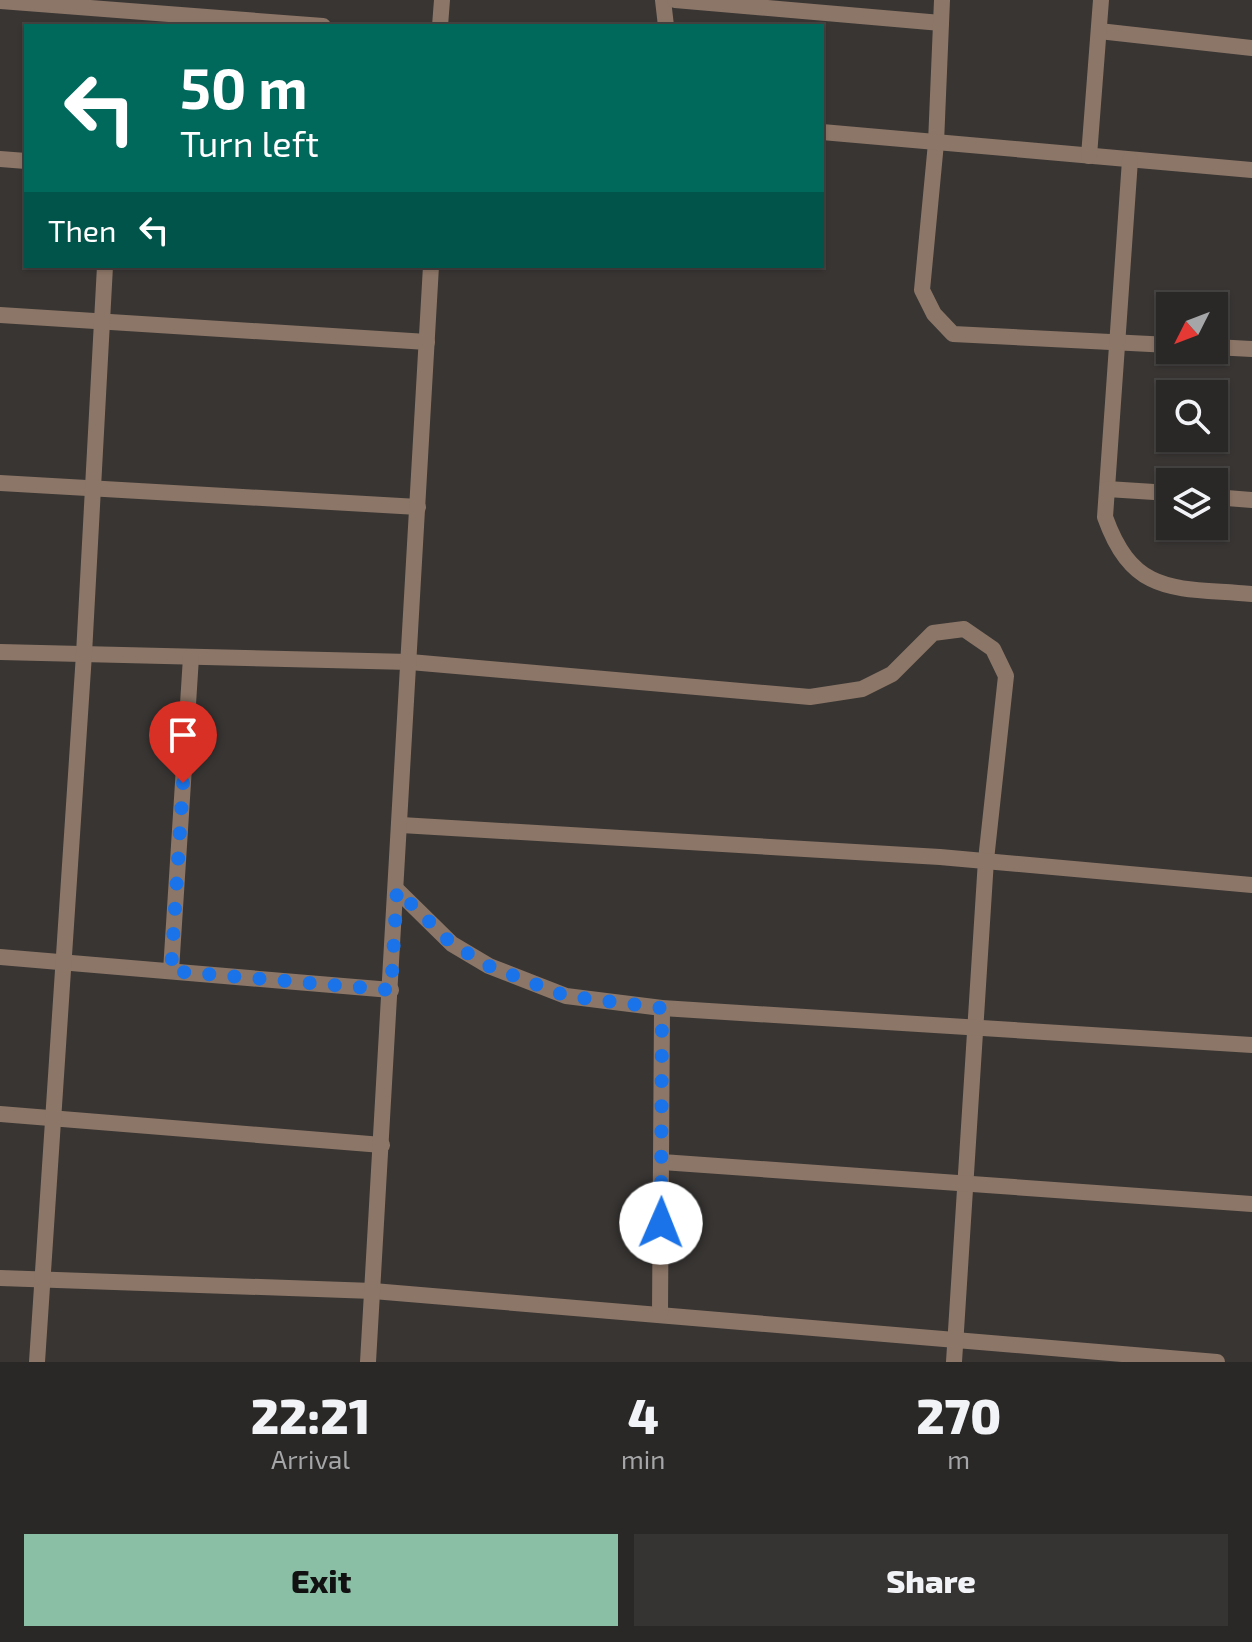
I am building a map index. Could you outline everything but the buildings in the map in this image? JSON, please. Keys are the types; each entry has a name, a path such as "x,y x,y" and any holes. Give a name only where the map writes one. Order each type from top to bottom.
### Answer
{"street":[{"path":"440,24 442,0"},
{"path":"663,0 666,24"},
{"path":"675,0 941,23"},
{"path":"942,0 936,143 922,290 934,314 953,334 1156,344"},
{"path":"1089,156 1101,0"},
{"path":"0,1 120,4 305,24"},
{"path":"119,24 120,4"},
{"path":"1099,31 1252,48"},
{"path":"824,132 1252,170"},
{"path":"0,159 24,161"},
{"path":"1130,160 1105,517 1116,548 1135,571 1165,586 1252,594"},
{"path":"37,1362 84,654 105,268"},
{"path":"368,1362 431,268"},
{"path":"0,315 427,342"},
{"path":"1228,348 1252,349"},
{"path":"0,483 418,507"},
{"path":"1107,489 1156,492"},
{"path":"1228,498 1252,500"},
{"path":"0,652 410,662 810,697 862,689 892,674 933,633 964,629 993,649 1006,676 986,860 954,1362"},
{"path":"171,971 191,657"},
{"path":"401,825 986,860 1252,885"},
{"path":"397,890 452,944 489,966 566,996 662,1008 1252,1045"},
{"path":"0,957 391,990"},
{"path":"660,1314 662,1008"},
{"path":"0,1114 382,1145"},
{"path":"662,1162 1252,1204"},
{"path":"0,1278 373,1291 1217,1362"}],"route":[{"path":"183,783 171,971 391,990 397,890 452,944 489,966 566,996 662,1008 661,1223"}]}
